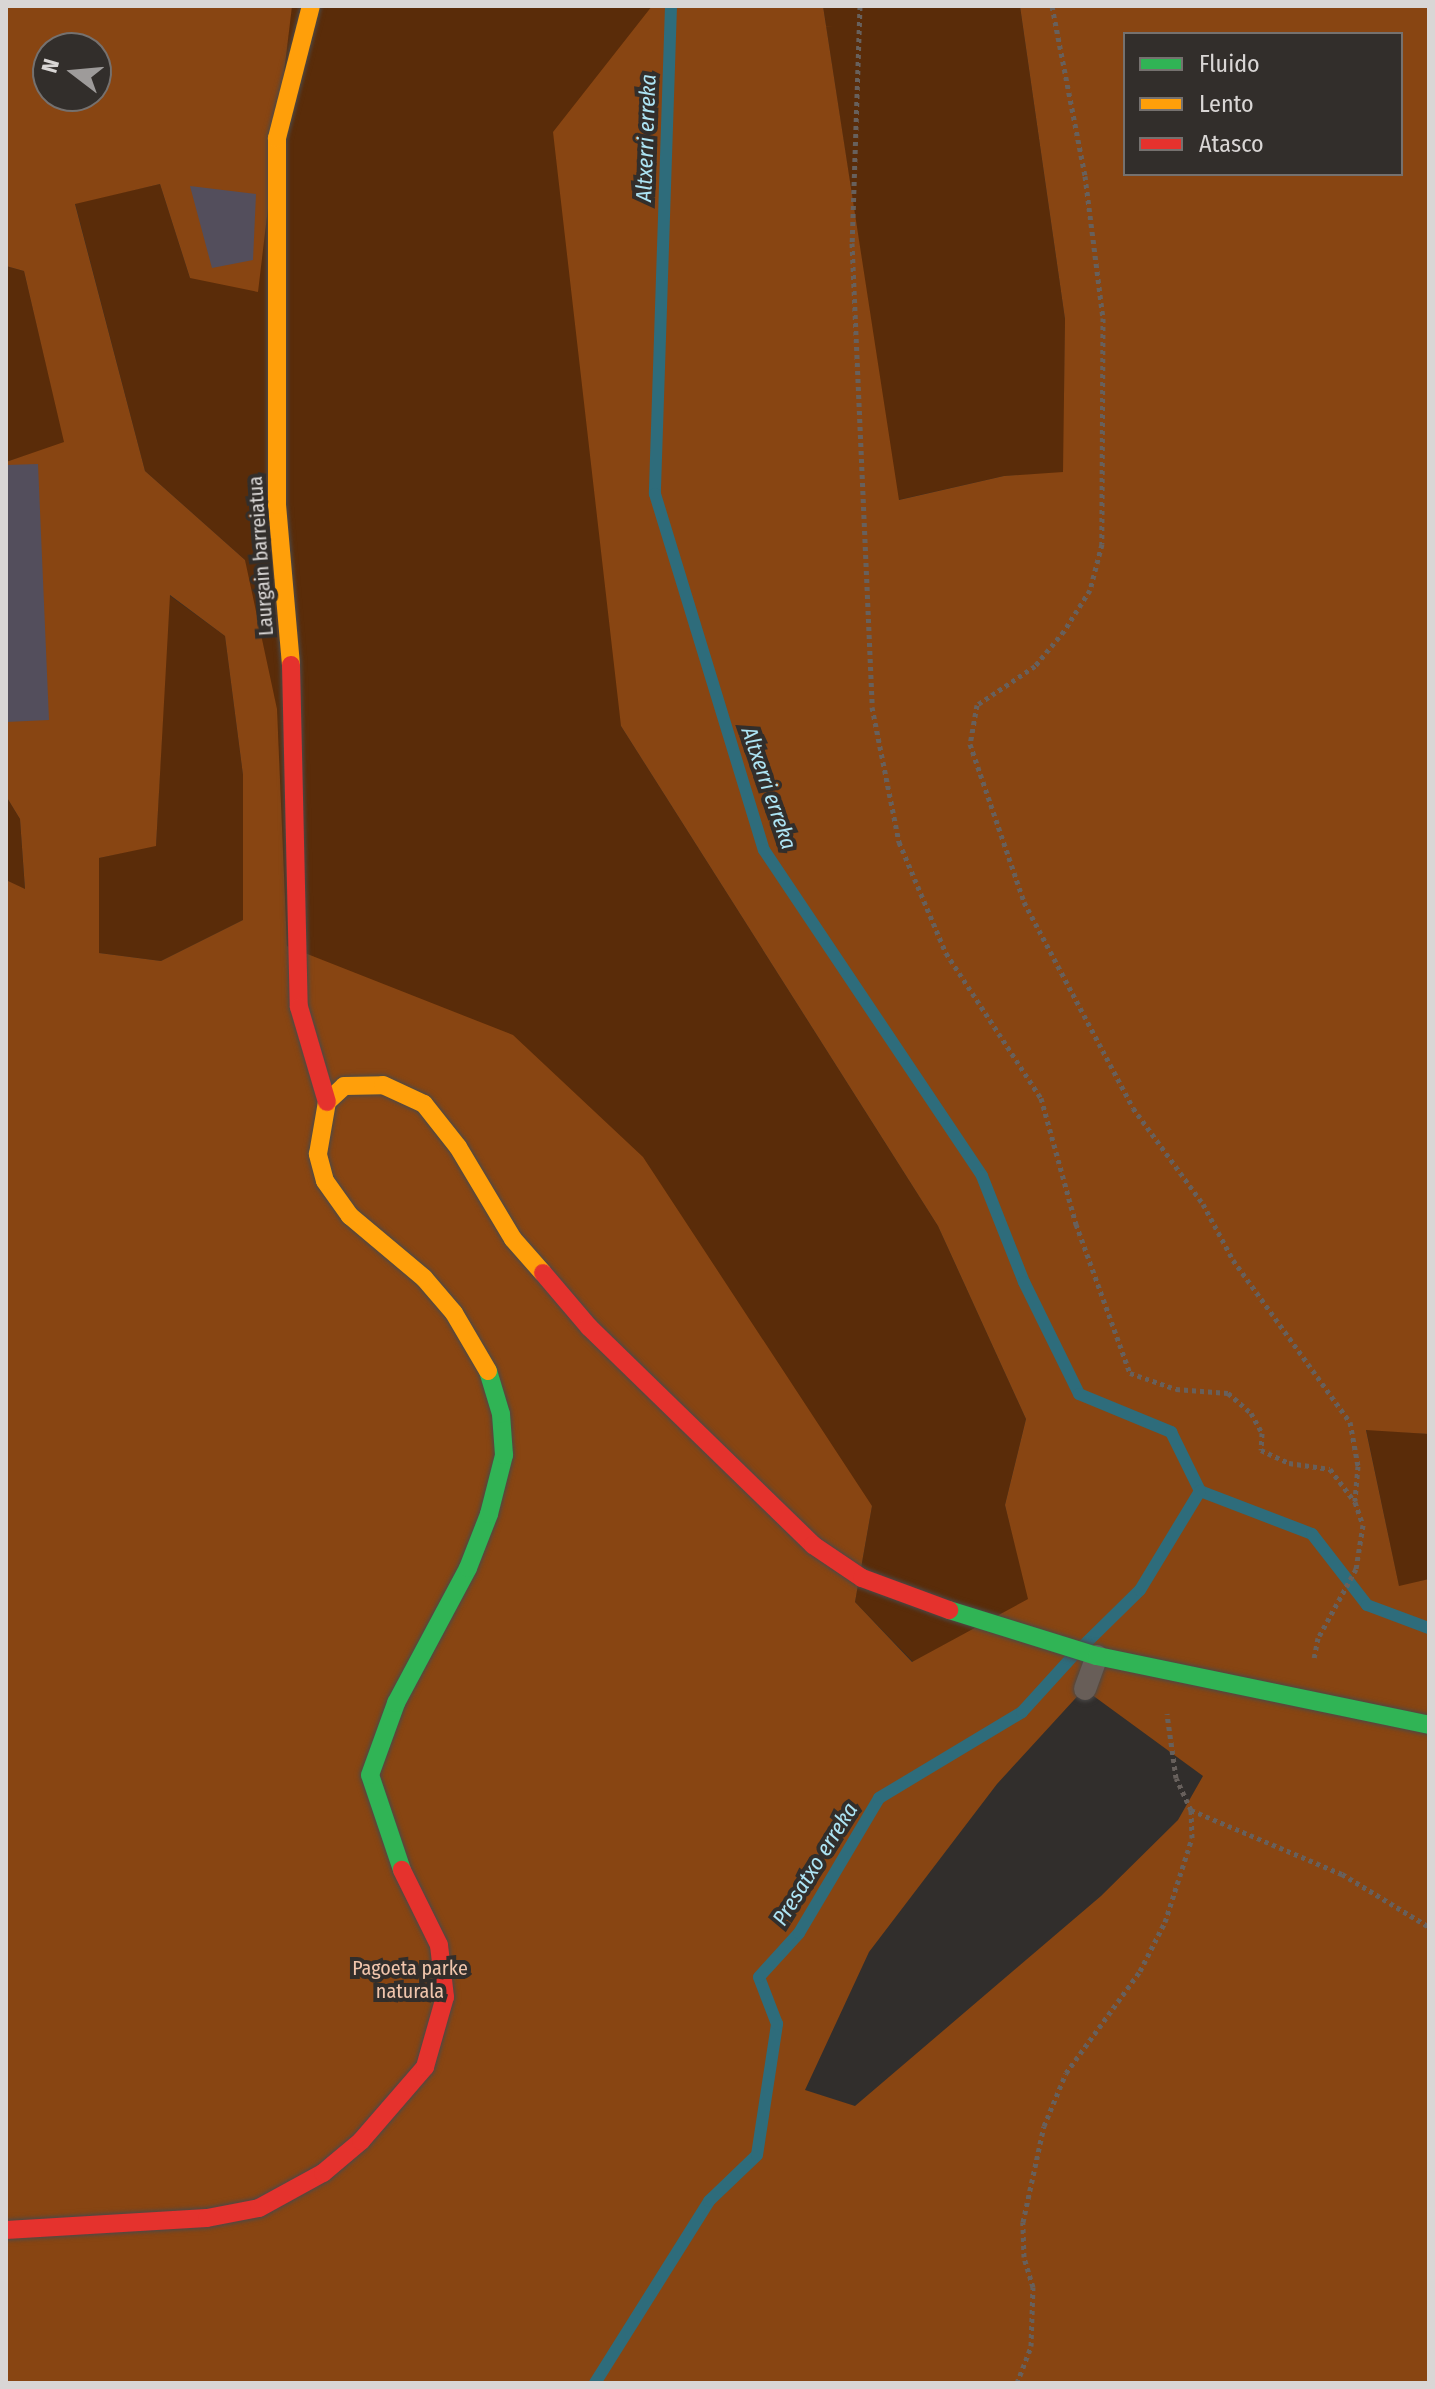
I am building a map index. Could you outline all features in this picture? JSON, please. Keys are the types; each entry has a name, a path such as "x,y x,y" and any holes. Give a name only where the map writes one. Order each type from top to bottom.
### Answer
{"street":[{"name":"Laurgain barreiatua","path":"311,6 277,138 277,505 294,705 299,1007 327,1102"},
{"path":"6,2230 207,2218 281,2198 333,2165 384,2117 425,2067 443,2018 444,1971 439,1945 378,1814 370,1775 396,1703 468,1568 489,1514 504,1455 501,1414 490,1375 447,1304 350,1216 325,1181 318,1154 327,1102 344,1086 364,1082 409,1093 424,1104 458,1147 513,1239 589,1327 813,1545 862,1578 912,1599 1095,1656 1429,1725"}],"lane":[{"path":"1085,1689 1095,1656"}],"path":[{"path":"860,6 852,243 872,707 899,842 952,965 1041,1098 1076,1224 1130,1373 1176,1389 1228,1393 1251,1413 1262,1433 1261,1450 1289,1463 1330,1469 1355,1502 1363,1525 1356,1569 1318,1638 1314,1700"},
{"path":"1052,6 1085,176 1103,318 1102,544 1090,590 1064,631 1035,666 977,705 970,744 1024,902 1133,1108 1203,1204 1233,1260 1350,1422 1358,1466 1355,1502"},
{"path":"1017,2383 1031,2346 1033,2287 1024,2257 1023,2222 1044,2126 1066,2073 1140,1971 1165,1922 1186,1866 1191,1810 1176,1778 1168,1717 1146,1668"},
{"path":"1191,1810 1342,1874 1429,1927"}],"shaded area":[{"path":"292,6 652,6 621,726 938,1226 1026,1419 1005,1505 1029,1599 913,1662 855,1602 872,1506 350,975 287,946 245,560 145,471 75,203 160,184 190,278"},
{"path":"823,6 1020,6 1065,319 1064,473 1004,476 898,500"},
{"path":"6,266 24,271 65,443 6,462"},
{"path":"169,595 225,636 243,775 243,920 161,961 99,953 99,858 156,845"},
{"path":"6,796 20,819 25,890 6,880"},
{"path":"1366,1429 1429,1434 1429,1579 1399,1587"}],"green space":[{"name":"Pagoeta parke naturala","path":"6,6 292,6 258,292 190,278 160,184 75,204 145,471 245,560 277,709 287,946 513,1035 643,1157 872,1506 855,1602 912,1662 1028,1599 1005,1505 1026,1419 938,1226 621,726 553,132 652,6 823,6 899,500 1004,476 1063,472 1065,319 1020,6 1429,6 1429,1434 1366,1430 1399,1586 1429,1579 1429,2383 6,2383 6,880 25,889 20,819 6,796 6,462 64,442 24,271 6,266","holes":["170,595 225,636 243,775 243,920 161,961 99,953 99,858 156,846","1084,1689 1203,1776 1178,1820 1101,1896 855,2106 805,2090 869,1952 997,1784"]}],"building":[{"path":"190,186 256,194 253,260 212,268"},
{"path":"38,464 49,720 6,722 6,465"}],"waterway":[{"name":"Altxerri erreka","path":"671,6 655,494 764,850 982,1176 1024,1282 1079,1394 1171,1432 1200,1491"},
{"path":"1200,1491 1312,1534 1367,1605 1429,1628"},
{"name":"Presatxo erreka","path":"1085,1644 1140,1590 1200,1491"},
{"name":"Presatxo erreka","path":"595,2383 709,2201 757,2155 777,2024 759,1977 799,1933 879,1798 1022,1712 1072,1657"}],"traffic: fast":[{"path":"402,1870 370,1775 396,1703 468,1568 489,1514 504,1455 501,1414 488,1371"},
{"path":"949,1610 1097,1656 1429,1725"}],"traffic: slow":[{"path":"291,665 277,505 277,138 311,6"},
{"path":"488,1371 454,1313 424,1278 350,1216 325,1181 318,1154 327,1102 344,1086 383,1085 424,1104 458,1147 513,1239 543,1273"}],"traffic: jam":[{"path":"291,665 299,1007 327,1102"},
{"path":"543,1273 589,1327 813,1545 862,1578 949,1610"},
{"path":"6,2230 207,2218 259,2208 323,2173 361,2141 425,2067 445,1997 439,1945 402,1870"}]}
